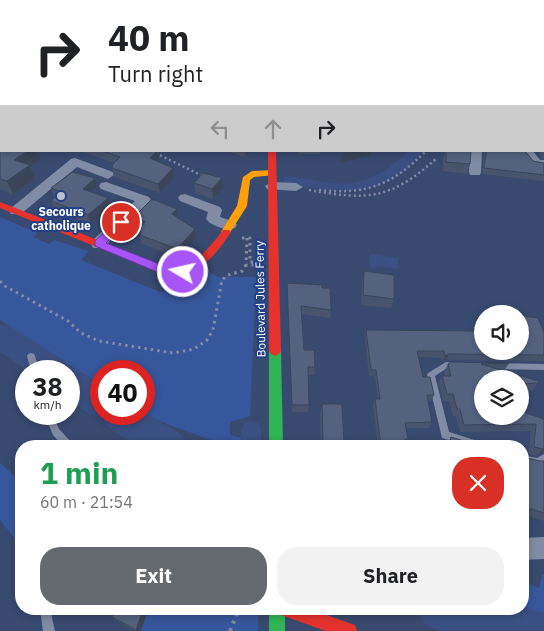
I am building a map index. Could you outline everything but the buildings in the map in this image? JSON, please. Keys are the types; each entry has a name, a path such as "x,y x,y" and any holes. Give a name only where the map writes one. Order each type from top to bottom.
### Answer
{"street":[{"name":"Boulevard Jules Ferry","path":"272,152 276,440"},
{"path":"475,172 476,152"},
{"path":"527,152 536,163 544,164"},
{"path":"16,211 75,162 144,200 98,244"},
{"path":"0,205 166,271 183,272 192,268 201,260 227,228 242,206 246,179 252,174 296,187"},
{"path":"185,198 215,210 213,219 227,228"},
{"path":"529,549 544,548"},
{"path":"277,615 277,631"},
{"path":"304,615 349,631"}],"lane":[{"path":"31,356 32,360"},
{"path":"462,440 445,435 431,375 446,365 465,366"},
{"path":"485,366 544,367"},
{"path":"53,425 63,440"},
{"path":"529,460 539,463 544,458"},
{"path":"46,615 49,631"}],"path":[{"path":"153,152 212,180"},
{"path":"296,187 335,193 358,193 386,184 411,167 425,152"},
{"path":"296,187 341,196 364,198 384,194 417,177 437,158"},
{"path":"227,228 250,238 250,262 254,262 254,236"},
{"path":"0,281 5,286 68,321 81,332 99,341 173,353 194,349 207,340 213,330 222,280 228,275 242,271 246,265 247,238"},
{"path":"246,265 256,265"},
{"path":"230,631 237,615"}],"shaded area":[{"path":"0,217 37,233 33,237 49,244 54,240 89,251 81,260 160,292 166,292 174,286 185,286 205,270 219,277 256,277 250,416 230,422 230,435 242,438 242,440 211,440 155,419 155,360 90,360 90,379 80,372 80,360 61,360 0,320"},
{"path":"370,254 398,258 398,269 377,266 376,269 369,267"},
{"path":"0,463 15,477 15,539 0,520"},
{"path":"542,575 544,575 544,621 529,614 529,584 539,588"},
{"path":"146,615 258,615 258,631 141,631"}],"waterway":[{"path":"290,180 329,187 359,187 372,184 386,177 416,152"},
{"path":"0,336 37,360"},
{"path":"80,389 90,395"},
{"path":"135,425 159,440"},
{"path":"251,430 251,440"},
{"path":"465,615 535,631"}],"traffic: fast":[{"path":"275,351 276,440"},
{"path":"277,615 277,631"}],"traffic: slow":[{"path":"226,232 242,206 246,179 252,174 272,173"}],"traffic: jam":[{"path":"272,152 275,351"},
{"path":"0,205 166,271 177,272 194,266 208,255 226,232"},
{"path":"304,615 349,631"}],"place":[{"name":"Secours catholique","path":"61,196"}],"route":[{"path":"121,222 98,244 166,271 174,273 183,272"}]}
